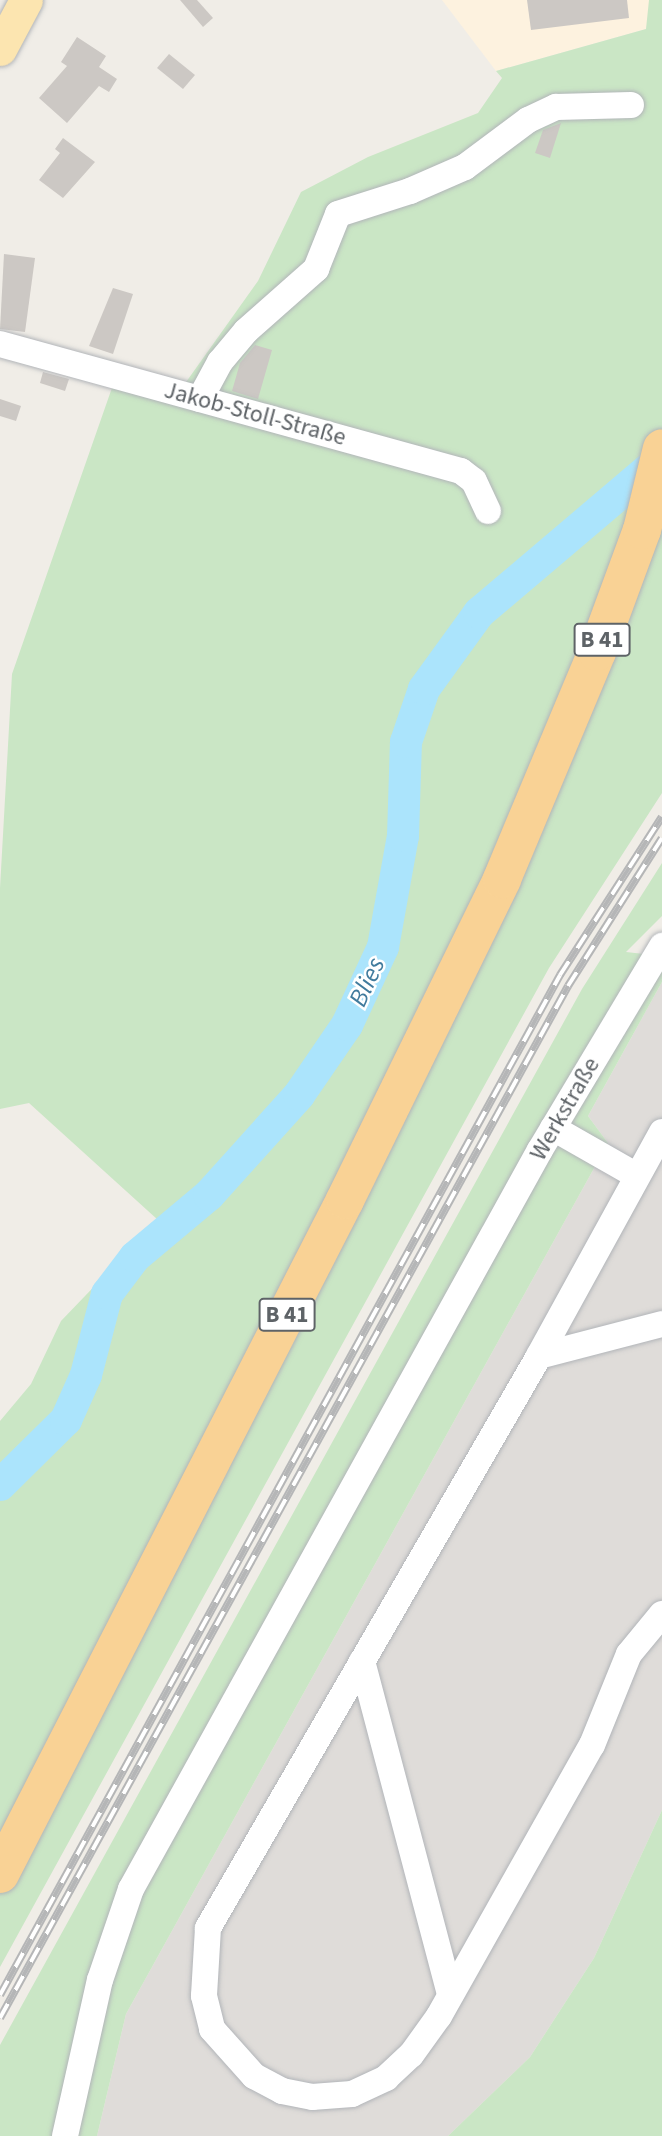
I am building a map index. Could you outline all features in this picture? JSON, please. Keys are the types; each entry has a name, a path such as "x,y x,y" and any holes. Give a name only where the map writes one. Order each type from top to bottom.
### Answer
{"highway":[{"name":"B 41","path":"0,1874 446,999 559,748 642,530 662,448"}],"main road":[{"path":"0,49 26,0"}],"street":[{"path":"200,400 220,362 246,331 316,270 338,214 410,191 465,167 528,120 556,107 631,105"},
{"name":"Jakob-Stoll-Straße","path":"0,344 461,471 474,481 488,512"},
{"name":"Werkstraße","path":"65,2136 100,1980 131,1889 323,1536 474,1277 553,1128 662,946"},
{"path":"553,1128 637,1175"},
{"path":"662,1132 539,1356 208,1928 204,1996 212,2029 254,2076 282,2091 312,2097 352,2094 386,2078 411,2054 450,1994 593,1745 629,1654 662,1614"},
{"path":"539,1356 662,1324"},
{"path":"362,1661 450,1994"}],"shaded area":[{"path":"442,0 649,0 650,12 646,29 496,71"},
{"path":"662,982 662,1810 594,1958 530,2057 448,2136 97,2136 126,2014 608,1143 588,1116"}],"green space":[{"path":"649,0 662,0 662,793 549,968 0,1967 0,1421 31,1384 61,1321 158,1220 29,1103 0,1109 0,888 12,674 114,382 174,399 258,281 301,192 368,157 478,113 502,78 496,71 646,29"},
{"path":"662,863 662,916 626,952 662,956 662,982 588,1116 608,1143 126,2014 97,2136 0,2136 0,2045 582,989"},
{"path":"662,1810 662,2136 448,2136 530,2057 594,1958"}],"building":[{"path":"180,0 197,0 213,18 203,27"},
{"path":"527,0 627,0 629,18 531,30"},
{"path":"77,37 106,56 99,67 117,79 109,92 99,86 67,123 39,98 67,66 61,62"},
{"path":"169,54 195,75 183,89 157,68"},
{"path":"561,123 550,158 535,153 543,130"},
{"path":"63,138 95,162 63,198 39,180 60,153 55,149"},
{"path":"4,254 35,258 25,332 0,329"},
{"path":"113,288 133,294 113,354 89,346"},
{"path":"255,345 272,350 258,399 232,391 240,363"},
{"path":"43,372 69,379 65,391 40,383"},
{"path":"0,399 21,406 16,421 0,416"}],"waterway":[{"name":"Blies","path":"0,1485 66,1420 86,1375 107,1294 135,1257 209,1195 299,1095 347,1025 383,947 403,836 406,742 424,689 479,613 662,458"}],"railway":[{"path":"0,1995 560,975 662,817"},
{"path":"0,2018 568,986 662,838"}]}
